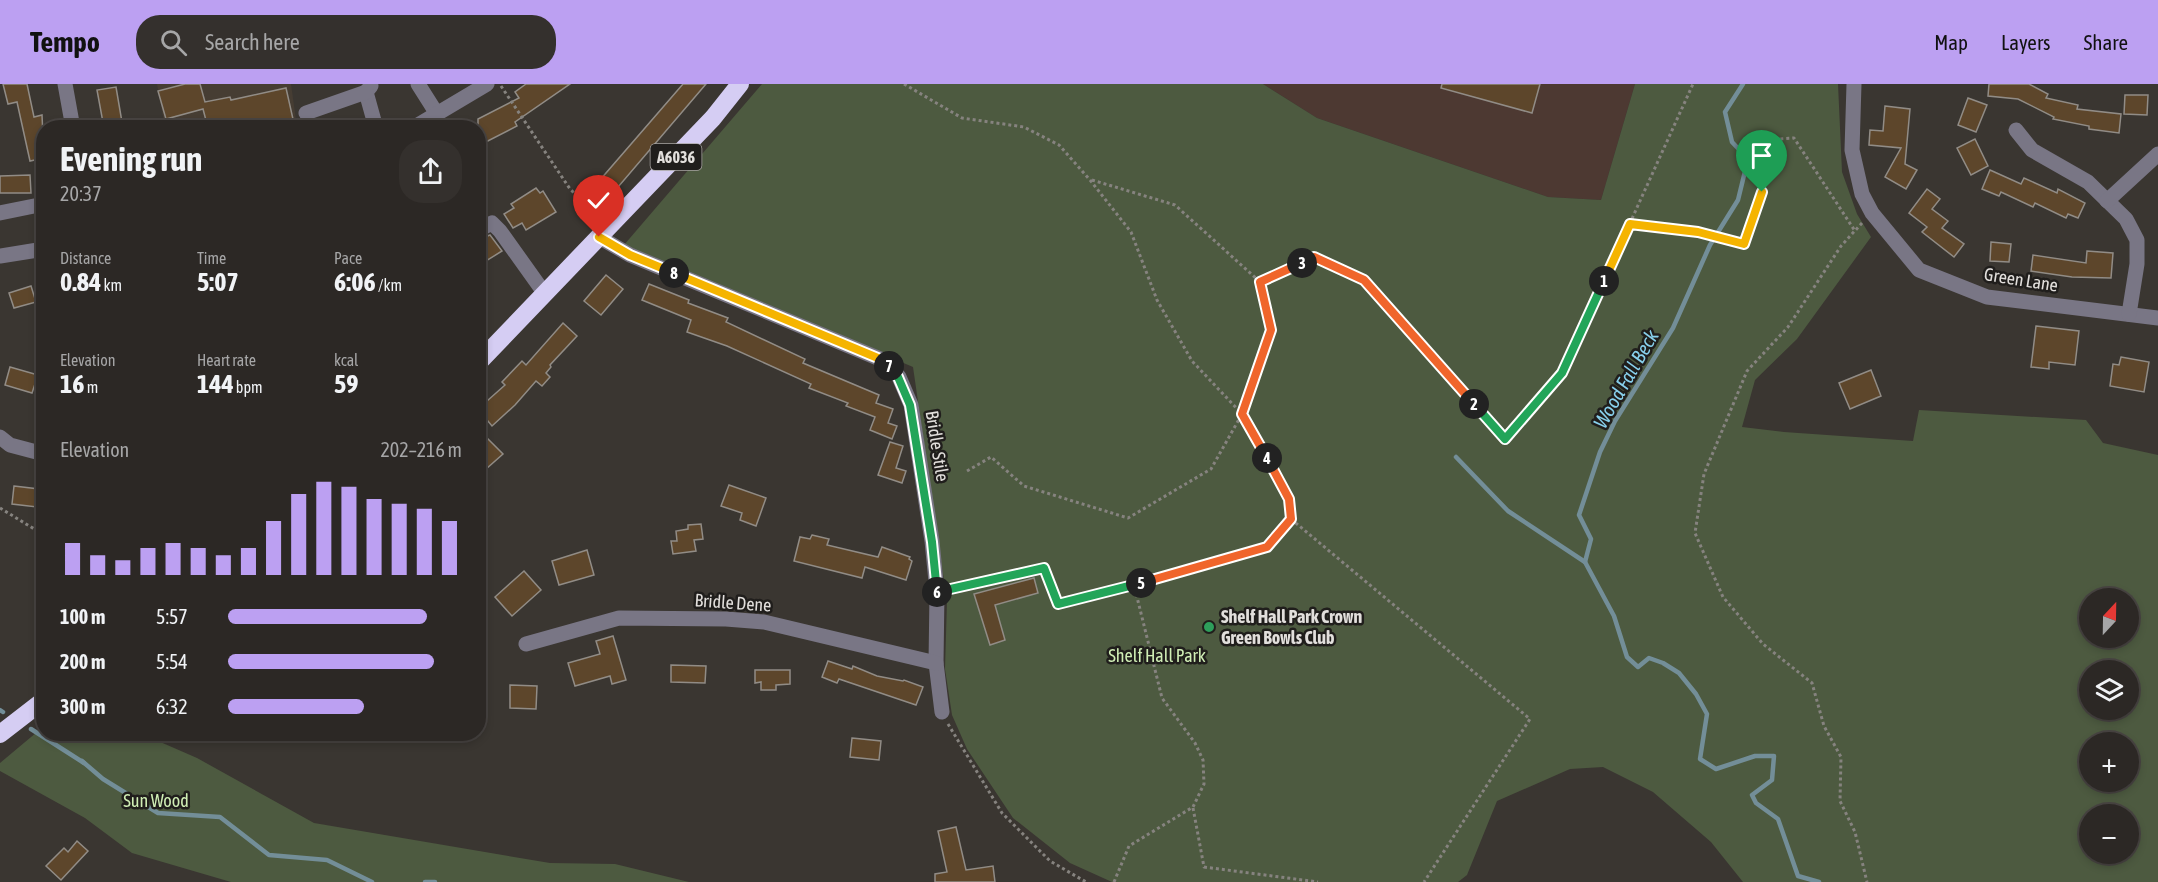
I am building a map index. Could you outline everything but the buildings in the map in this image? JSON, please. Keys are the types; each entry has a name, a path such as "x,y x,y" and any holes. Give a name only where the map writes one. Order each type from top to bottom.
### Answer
{"highway":[{"name":"A6036","path":"486,355 713,118 740,84"},
{"path":"0,734 36,706"}],"street":[{"path":"65,84 72,120"},
{"path":"418,84 437,114"},
{"path":"427,120 487,84"},
{"name":"Green Lane","path":"1854,84 1852,150 1862,194 1872,213 1918,270 1987,297 2158,318"},
{"path":"306,113 369,88 375,120"},
{"path":"2016,130 2032,150 2088,182 2126,219 2137,240 2138,264 2129,314"},
{"path":"2107,201 2158,154"},
{"path":"0,213 36,206"},
{"path":"486,226 492,223 500,231 545,294"},
{"name":"Bridle Stile","path":"604,232 630,255 885,361 898,377 910,405 932,542 937,592 936,663 942,712"},
{"path":"0,256 36,250"},
{"path":"0,437 10,445 36,452"},
{"name":"Bridle Dene","path":"526,644 619,618 726,619 764,622 936,663"}],"path":[{"path":"500,84 570,189 604,232"},
{"path":"904,84 962,118 1024,127 1059,145 1131,232 1157,300 1191,361 1242,414 1289,499 1291,519 1530,719 1424,882"},
{"path":"1260,282 1314,257 1364,280 1505,439 1562,373 1694,84"},
{"path":"1630,224 1698,232 1744,244 1779,139 1794,138 1855,231"},
{"path":"967,471 991,456 1024,486 1128,518 1211,469 1242,414 1271,330 1260,282 1175,205 1090,180"},
{"path":"1867,882 1855,832 1840,801 1841,757 1824,726 1812,683 1763,644 1723,597 1695,533 1704,474 1747,371 1788,327 1841,246 1872,213"},
{"path":"0,508 36,530"},
{"path":"937,592 1044,568 1058,604 1267,547 1291,519"},
{"path":"1114,882 1129,846 1193,807 1204,784 1203,760 1195,742 1162,698 1134,585"},
{"path":"942,712 1002,813 1050,861 1086,882"},
{"path":"1193,807 1204,867 1318,882"}],"shaded area":[{"path":"157,84 291,84 296,120 164,120"},
{"path":"1263,84 1635,84 1601,200 1548,197 1317,118"}],"green space":[{"name":"Shelf Hall Park","path":"762,84 1263,84 1317,118 1548,197 1601,200 1635,84 1838,84 1842,172 1857,214 1871,237 1797,339 1755,380 1742,427 1913,441 1919,410 2086,420 2103,443 2158,455 2158,882 1743,882 1711,842 1653,792 1603,767 1570,769 1497,801 1467,875 1458,882 1112,882 1070,863 1013,818 967,749 952,715 945,669 947,601 913,367 624,245"},
{"name":"Sun Wood","path":"36,733 36,741 158,741 197,758 314,823 550,863 615,864 689,882 231,882 132,853 85,818 0,771 0,763"}],"waterway":[{"name":"Wood Fall Beck","path":"1743,84 1725,112 1732,142 1748,159 1738,200 1710,245 1673,328 1615,421 1600,452 1579,515 1591,539 1585,562 1614,616 1627,657 1638,667 1649,658 1663,663 1679,673 1696,694 1707,714 1700,759 1716,769 1755,756 1774,756 1772,780 1752,795 1756,803 1778,819 1798,876 1819,882"},
{"path":"1456,457 1508,511 1585,562"},
{"path":"31,729 36,732"},
{"path":"50,741 84,763"},
{"path":"82,761 103,779 158,813 220,817 269,855 327,860 372,882"},
{"path":"425,882 435,882"}],"place":[{"name":"Shelf Hall Park Crown Green Bowls Club","path":"1209,627"}],"route":[{"path":"599,237 630,255 885,361 898,377 910,405 932,542 937,592 1044,568 1058,604 1267,547 1291,519 1289,499 1242,414 1271,330 1260,282 1314,257 1364,280 1505,439 1562,373 1630,224 1698,232 1744,244 1762,192"}]}
